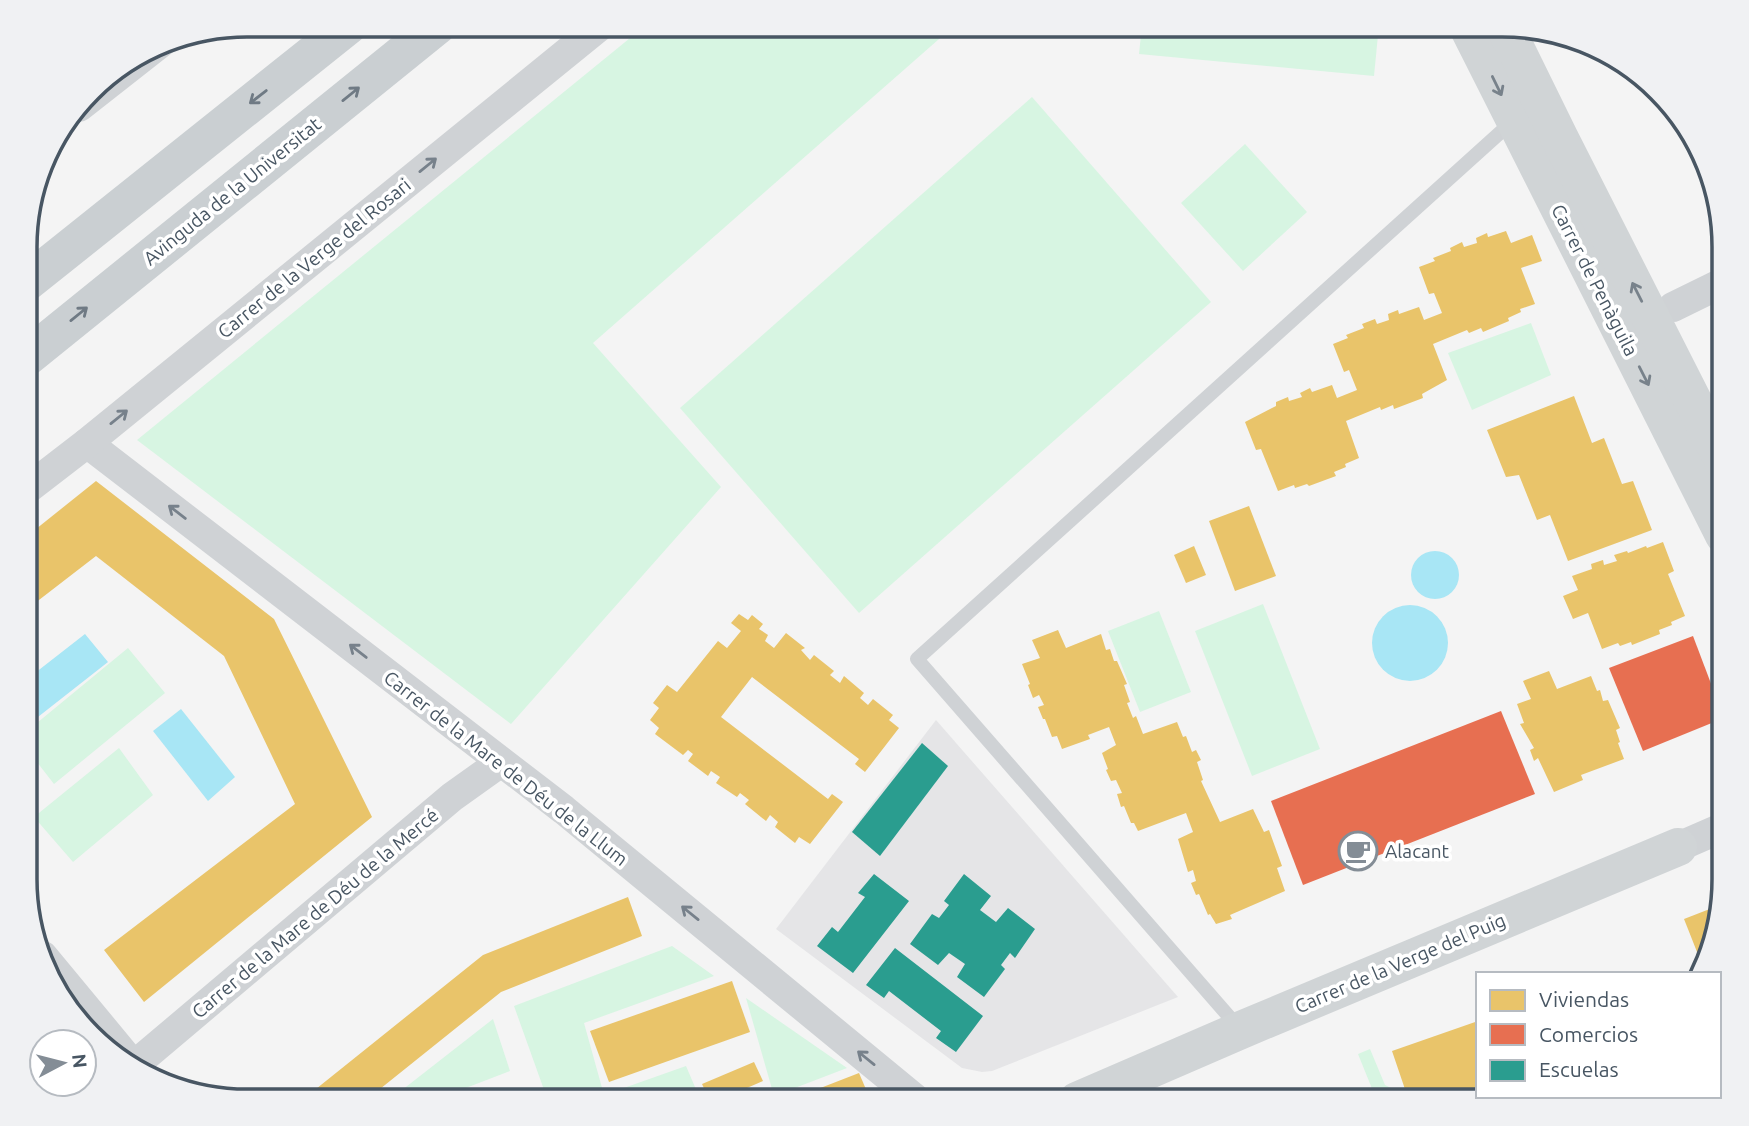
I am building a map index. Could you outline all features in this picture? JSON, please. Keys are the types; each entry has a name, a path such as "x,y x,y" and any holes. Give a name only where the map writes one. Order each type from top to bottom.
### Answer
{"main road":[{"path":"37,274 333,37"},
{"name":"Avinguda de la Universitat","path":"37,349 422,37"}],"street":[{"name":"Carrer de la Verge del Rosari","path":"37,482 585,37"},
{"name":"Carrer de Penàguila","path":"1473,37 1712,511"},
{"name":"Carrer de Penàguila","path":"1510,38 1712,438"},
{"path":"1673,307 1712,288"},
{"name":"Carrer de la Mare de Déu de la Llum","path":"87,443 564,810 903,1089"},
{"name":"Carrer de la Mare de Déu de la Mercé","path":"141,1060 452,797 501,762"},
{"name":"Carrer de la Verge del Puig","path":"1130,1089 1241,1030 1712,832"},
{"path":"63,981 110,1038"}],"lane":[{"path":"1241,1030 917,659 1514,120"}],"shaded area":[{"path":"936,720 1178,997 992,1071 982,1072 962,1068 776,929"}],"green space":[{"path":"631,37 941,37 593,343 721,487 511,724 137,440"},
{"path":"1141,37 1378,37 1374,76 1139,54"},
{"path":"1032,97 1211,302 859,613 680,408"},
{"path":"1245,144 1307,212 1243,271 1181,203"},
{"path":"1531,323 1551,375 1472,410 1448,353"},
{"path":"1263,604 1320,749 1252,776 1195,631"},
{"path":"1159,611 1191,692 1140,712 1108,631"},
{"path":"128,648 165,693 54,784 37,762 37,723"},
{"path":"119,748 153,795 73,862 37,820 37,815"},
{"path":"672,946 714,976 584,1023 602,1089 544,1089 514,1006"},
{"path":"746,998 847,1068 792,1089 772,1089"},
{"path":"493,1019 510,1071 463,1089 403,1089"},
{"path":"1370,1049 1385,1085 1393,1089 1372,1089 1358,1054"},
{"path":"686,1066 696,1089 621,1089"}],"water":[{"path":"1435,551 1452,558 1459,575 1452,592 1435,599 1418,592 1411,575 1418,558"},
{"path":"1410,605 1424,608 1437,616 1445,629 1448,643 1445,657 1437,670 1424,678 1410,681 1396,678 1383,670 1375,657 1372,643 1375,629 1383,616 1396,608"},
{"path":"85,634 108,662 37,718 37,671"},
{"path":"181,709 235,777 208,801 153,731"}],"building: Viviendas":[{"path":"1506,231 1511,243 1532,235 1542,261 1521,268 1535,304 1520,309 1521,312 1508,318 1509,321 1483,332 1481,328 1469,333 1467,330 1433,344 1447,380 1422,394 1423,398 1394,409 1393,405 1381,410 1380,407 1346,421 1359,458 1334,472 1336,476 1309,486 1307,484 1295,488 1294,485 1278,491 1261,449 1256,450 1245,422 1276,406 1276,402 1288,397 1289,401 1302,397 1300,393 1310,388 1312,392 1332,385 1337,398 1357,390 1349,370 1344,372 1333,344 1364,328 1362,324 1375,319 1377,324 1389,320 1388,314 1398,310 1399,314 1419,307 1424,320 1442,313 1434,293 1429,294 1419,267 1435,261 1433,258 1451,251 1450,248 1462,242 1464,247 1477,243 1476,238 1487,233 1488,237"},
{"path":"1574,396 1592,443 1604,438 1622,484 1633,481 1652,530 1568,561 1550,515 1537,520 1519,475 1506,477 1487,430"},
{"path":"96,481 274,619 372,817 144,1002 104,950 295,804 224,656 96,556 37,602 37,528"},
{"path":"1249,506 1276,576 1235,591 1209,521"},
{"path":"1663,542 1674,571 1668,574 1685,616 1659,630 1660,634 1632,645 1631,642 1620,646 1618,643 1602,649 1588,613 1573,619 1563,596 1578,590 1572,576 1592,569 1591,564 1603,560 1604,565 1617,561 1614,555"},
{"path":"1194,546 1206,575 1186,583 1174,555"},
{"path":"739,614 748,620 752,615 763,624 759,629 768,635 765,641 774,648 786,633 805,648 801,650 810,660 814,655 834,671 830,675 840,683 844,676 864,693 860,698 868,705 873,699 893,715 889,720 899,728 865,772 855,764 859,759 752,677 721,717 828,799 832,794 843,802 810,844 799,837 795,843 775,827 778,822 770,815 766,821 745,804 749,800 740,793 737,797 716,783 720,777 711,771 708,776 688,761 693,754 688,750 683,755 655,734 659,728 650,720 659,708 653,703 667,685 677,692 718,641 727,648 741,631 731,623"},
{"path":"1058,630 1066,648 1101,634 1106,650 1110,649 1127,684 1124,685 1130,702 1127,703 1143,734 1177,722 1192,752 1196,750 1201,760 1197,762 1203,780 1201,781 1220,822 1253,809 1264,832 1269,830 1282,866 1277,868 1285,891 1230,915 1232,919 1216,924 1210,914 1208,915 1199,894 1196,895 1191,883 1196,881 1193,870 1188,872 1178,839 1193,832 1186,813 1138,831 1134,823 1131,823 1124,806 1121,807 1117,794 1122,793 1116,780 1111,781 1106,770 1108,769 1102,753 1116,745 1109,727 1088,735 1090,739 1062,749 1057,736 1052,737 1043,719 1038,707 1044,705 1039,695 1033,698 1022,664 1040,658 1032,640"},
{"path":"1549,671 1557,689 1591,676 1603,701 1608,700 1620,728 1616,730 1624,759 1581,775 1583,780 1554,792 1538,758 1534,761 1530,750 1534,748 1520,724 1524,723 1517,704 1531,699 1523,681"},
{"path":"628,897 642,936 501,992 380,1089 316,1089 483,955"},
{"path":"1710,909 1698,954 1684,919"},
{"path":"732,981 750,1032 609,1082 590,1031"},
{"path":"1476,1022 1476,1089 1405,1089 1392,1051"},
{"path":"754,1062 763,1081 745,1089 704,1089 702,1084"},
{"path":"859,1073 866,1089 818,1089"}],"building: Comercios":[{"path":"1693,636 1712,686 1712,723 1643,751 1609,668"},
{"path":"1501,711 1535,794 1303,885 1271,801"}],"building: Escuelas":[{"path":"922,743 948,766 880,856 852,832"},
{"path":"874,874 909,901 853,973 817,946 832,927 838,932 865,897 858,893"},
{"path":"964,874 991,896 980,910 996,922 1008,908 1035,929 1015,958 1010,953 1001,965 1005,969 984,997 957,977 965,964 949,953 938,965 910,944 932,914 939,918 949,905 944,901"},
{"path":"895,948 983,1016 956,1052 936,1038 941,1031 889,991 884,998 866,985"}],"place":[{"name":"Alacant","path":"1358,851"}]}
